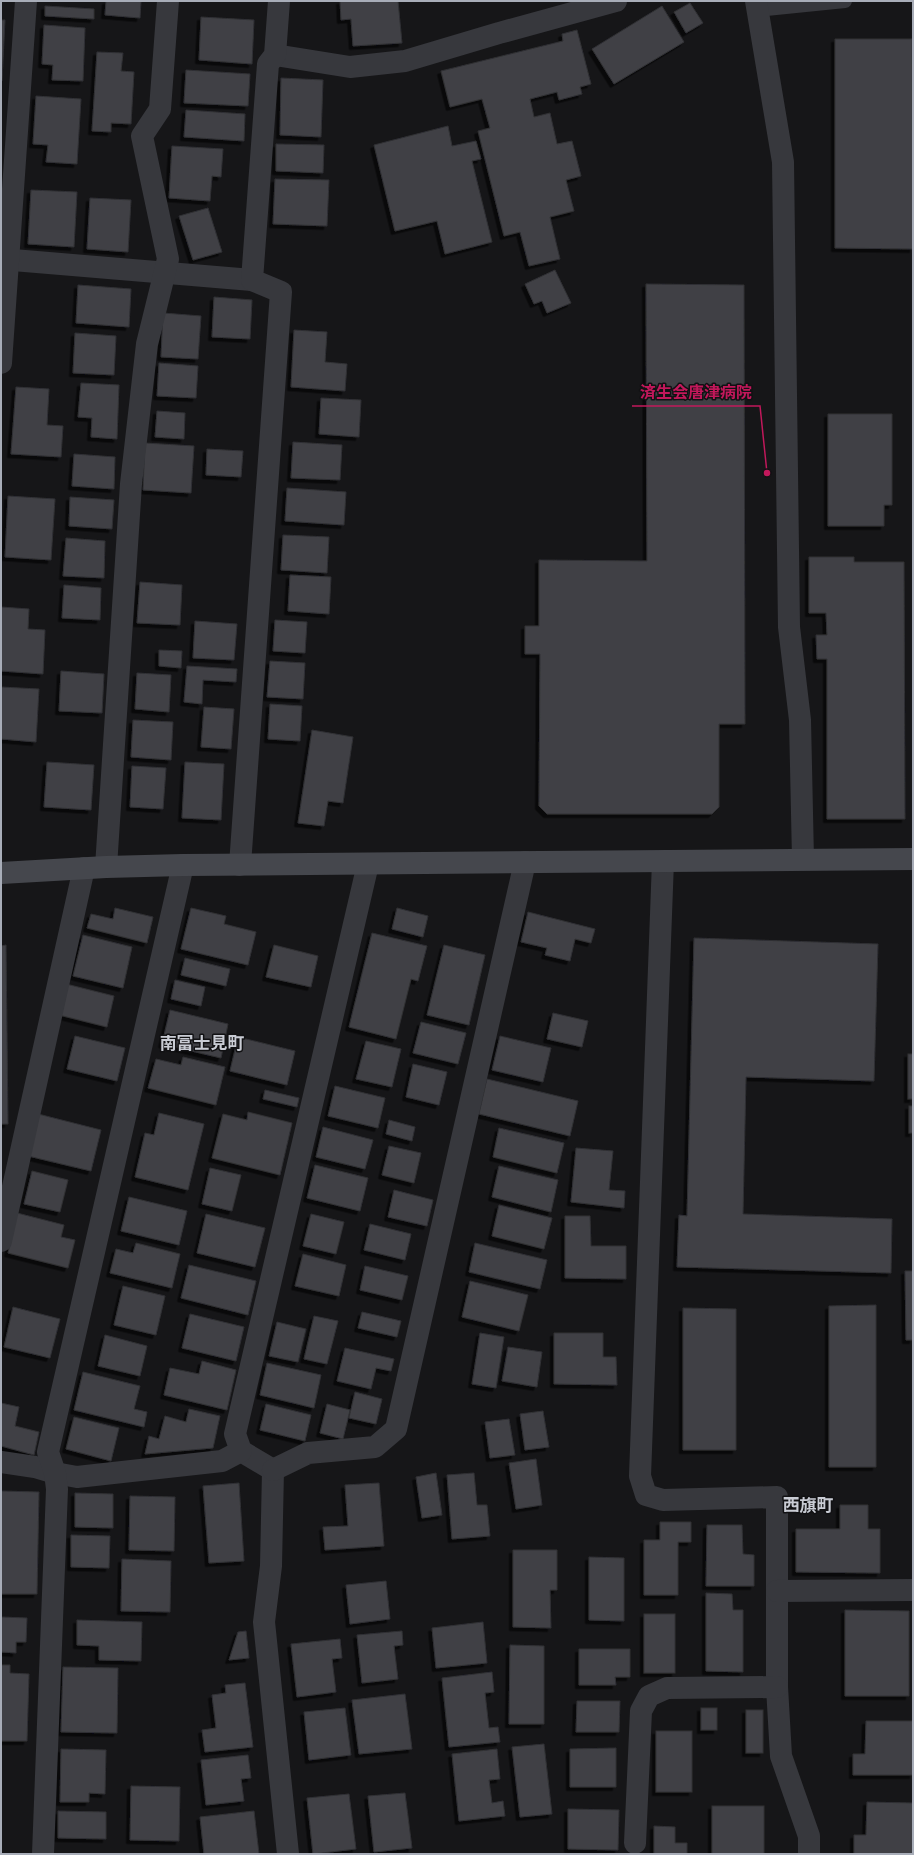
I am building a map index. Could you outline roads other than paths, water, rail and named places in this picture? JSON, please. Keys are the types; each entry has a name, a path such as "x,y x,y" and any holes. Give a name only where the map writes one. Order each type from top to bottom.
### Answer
{"street":[{"path":"1,364 5,259 26,1"},
{"path":"1,1241 95,867 131,484 147,344 168,259 142,136 160,109 168,1"},
{"path":"252,280 268,64 276,55 279,1"},
{"path":"276,55 350,67 405,61 499,33 616,1"},
{"path":"757,6 784,162 789,627 800,720 803,859"},
{"path":"5,259 252,280 281,292 240,865"},
{"path":"1,873 95,867 183,865 913,859"},
{"path":"663,861 640,1476 646,1495 663,1500 777,1497 777,1688 781,1756 809,1836 809,1854"},
{"path":"273,1470 308,1453 375,1447 396,1429 525,862"},
{"path":"273,1470 241,1451 235,1434 368,864"},
{"path":"43,1854 57,1489 55,1473 48,1452 183,865"},
{"path":"1,1462 35,1467 55,1473 77,1477 222,1461 241,1451"},
{"path":"273,1470 271,1566 264,1622 288,1854"},
{"path":"777,1590 913,1590"},
{"path":"634,1844 641,1711 649,1696 667,1688 777,1688"}],"lane":[{"path":"757,6 845,1"}],"place":[{"name":"済生会唐津病院","path":"767,473"}],"district":[{"name":"南富士見町","path":"202,1043"},
{"name":"西旗町","path":"808,1505"}]}
